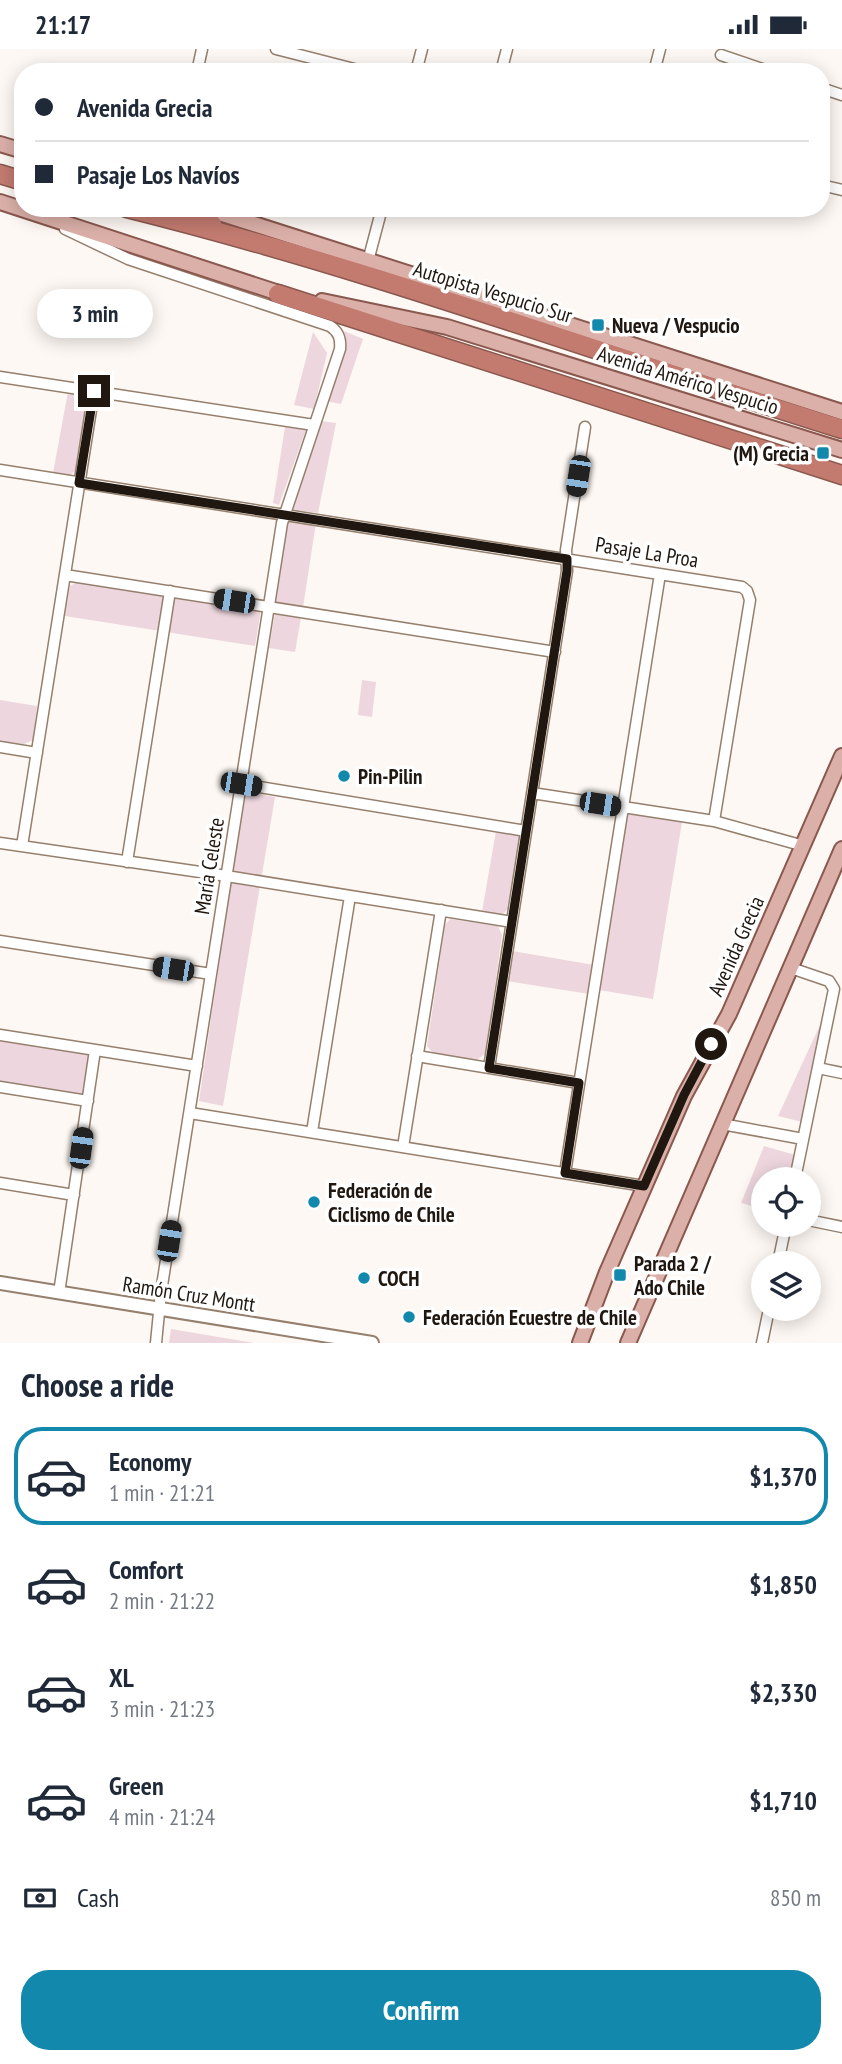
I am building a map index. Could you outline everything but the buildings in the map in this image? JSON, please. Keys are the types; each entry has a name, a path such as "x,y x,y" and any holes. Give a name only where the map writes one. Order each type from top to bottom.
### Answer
{"highway":[{"name":"Autopista Vespucio Sur","path":"161,217 230,235 564,339 842,429"},
{"path":"201,217 230,235"},
{"path":"278,294 842,475"}],"main road":[{"name":"Avenida Américo Vespucio","path":"46,217 278,294 447,327 842,450"},
{"name":"Avenida Américo Vespucio","path":"232,217 842,412"},
{"name":"Avenida Grecia","path":"580,1343 602,1285 684,1095 729,1014 842,756"},
{"path":"628,1343 842,849"}],"street":[{"path":"276,49 331,63"},
{"path":"721,55 745,63"},
{"name":"Avenida Américo Vespucio","path":"43,217 128,259 330,326 340,335 338,353"},
{"path":"368,261 380,217"},
{"name":"María Celeste","path":"156,1343 284,515 338,353"},
{"path":"0,377 314,425"},
{"path":"22,846 94,391"},
{"path":"489,1068 555,652 567,571 566,550 586,427"},
{"name":"Pasaje La Proa","path":"0,470 740,586 747,591 750,600 715,821"},
{"path":"565,1173 660,574"},
{"path":"65,575 555,652"},
{"path":"128,862 170,591"},
{"path":"0,747 37,753"},
{"path":"241,784 526,831"},
{"path":"532,793 715,821 804,846"},
{"path":"0,843 512,922"},
{"path":"312,1132 350,896"},
{"path":"402,1147 441,910"},
{"path":"0,941 211,974"},
{"path":"791,968 829,981 833,986 797,1167"},
{"path":"0,1035 197,1066"},
{"path":"59,1293 95,1050"},
{"path":"417,1056 579,1083"},
{"path":"818,1068 842,1073"},
{"path":"0,1087 88,1101"},
{"path":"190,1113 644,1186"},
{"path":"722,1124 803,1139"},
{"path":"0,1183 74,1195"},
{"path":"821,1223 842,1227"},
{"name":"Ramón Cruz Montt","path":"0,1283 345,1341 372,1343"},
{"path":"762,1343 767,1321"}],"shaded area":[{"path":"344,331 363,339 341,404 326,401 346,338"},
{"path":"313,332 327,353 314,409 294,405"},
{"path":"68,392 84,394 86,401 76,470 69,476 53,473"},
{"path":"321,421 336,423 318,513 293,510"},
{"path":"285,427 306,430 279,505 273,503"},
{"path":"288,519 316,523 303,607 276,603"},
{"path":"77,582 261,610 255,646 65,616 70,586"},
{"path":"275,613 301,617 295,652 269,648"},
{"path":"362,680 376,682 372,717 358,715"},
{"path":"0,700 37,706 33,740 24,744 0,741"},
{"path":"244,792 275,797 223,1106 199,1101"},
{"path":"627,813 682,822 653,999 599,990"},
{"path":"496,831 522,835 509,908 501,916 482,912"},
{"path":"450,919 498,926 502,935 486,1053 477,1060 433,1053 427,1046 445,925"},
{"path":"512,951 594,965 589,994 507,981"},
{"path":"820,1025 825,1027 802,1122 778,1116"},
{"path":"0,1041 90,1055 83,1095 0,1082"},
{"path":"764,1146 795,1155 792,1167 756,1167"},
{"path":"751,1178 751,1206 741,1203"},
{"path":"171,1329 254,1343 169,1343"}],"place":[{"name":"Nueva / Vespucio","path":"598,325"},
{"name":"(M) Grecia","path":"823,453"},
{"name":"Pin-Pilin","path":"344,776"},
{"name":"Federación de Ciclismo de Chile","path":"314,1202"},
{"name":"Parada 2 / Ado Chile","path":"620,1275"},
{"name":"COCH","path":"364,1278"},
{"name":"Federación Ecuestre de Chile","path":"409,1317"}],"route":[{"path":"94,391 79,483 567,559 489,1068 579,1083 565,1173 644,1186 684,1095 711,1044"}]}
